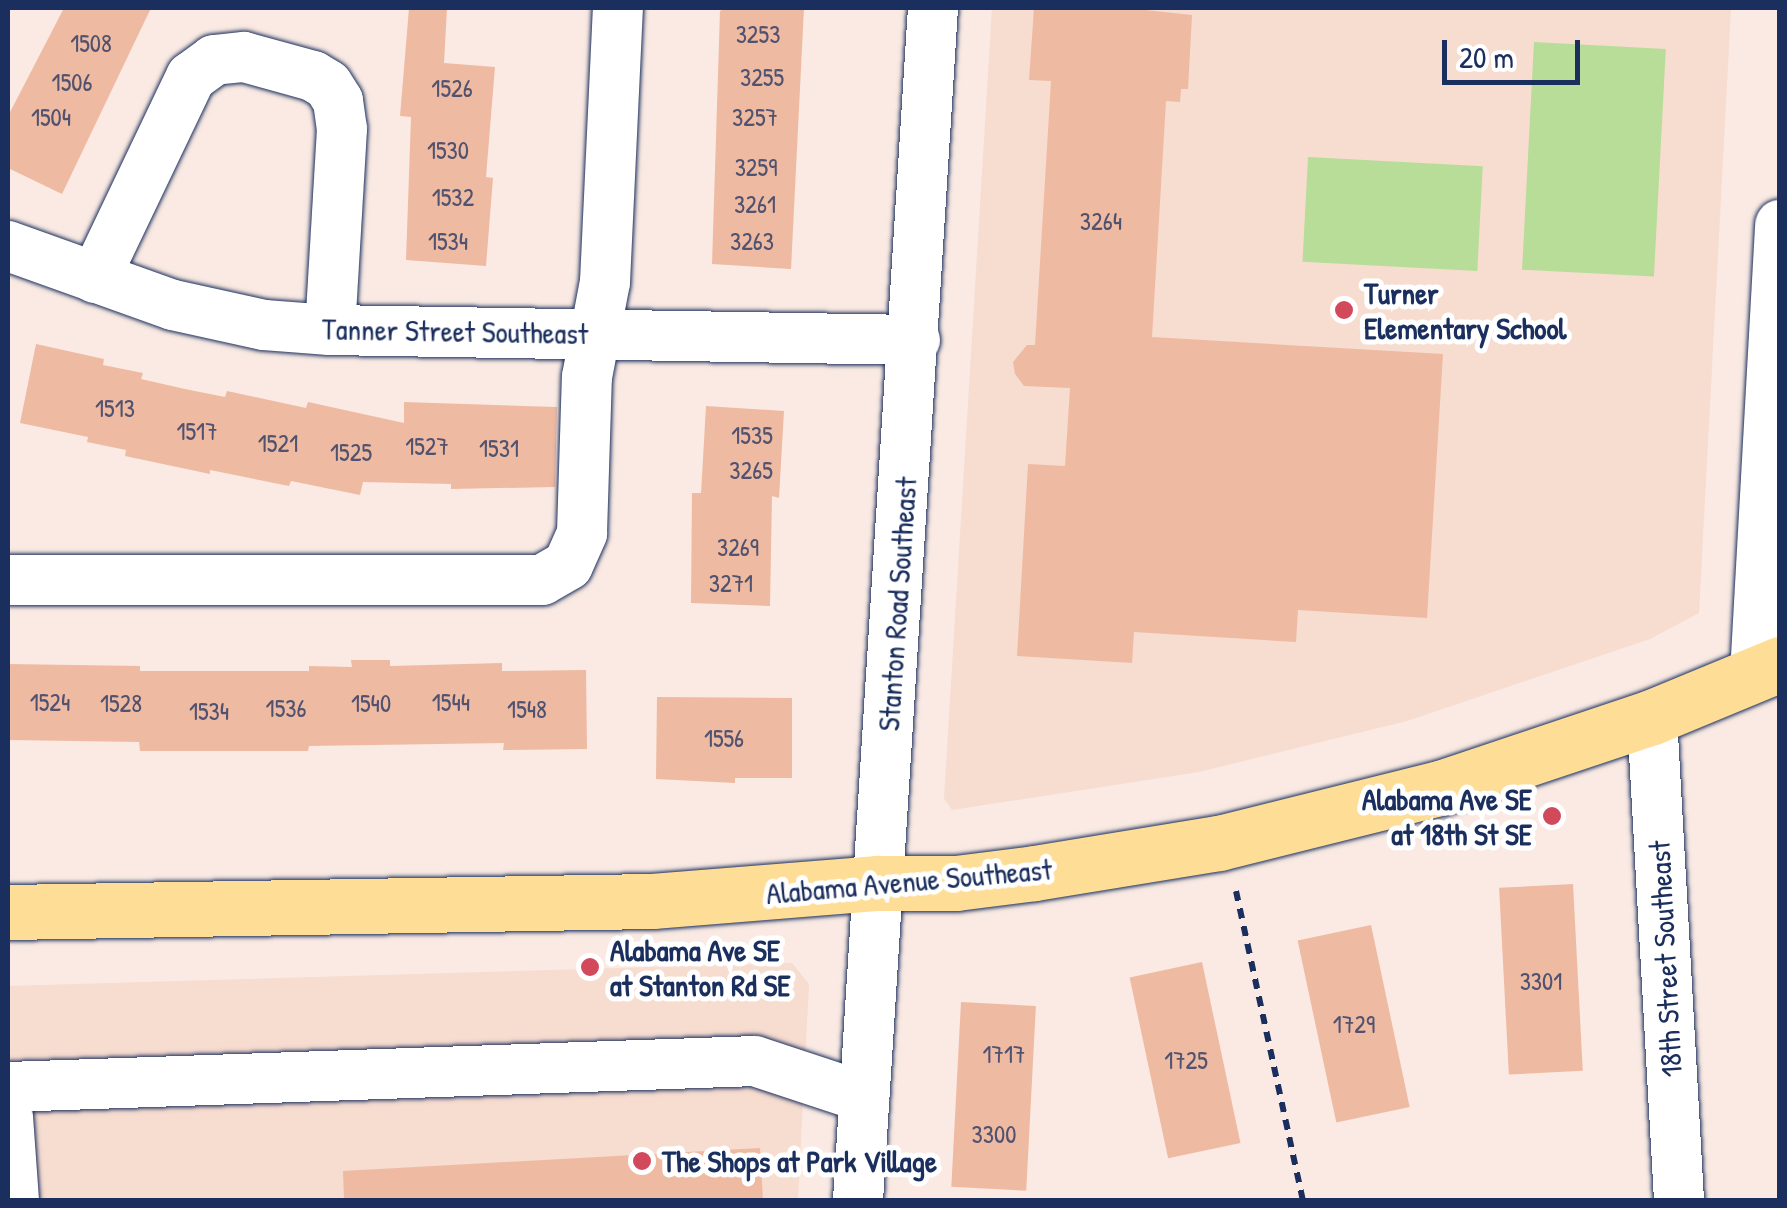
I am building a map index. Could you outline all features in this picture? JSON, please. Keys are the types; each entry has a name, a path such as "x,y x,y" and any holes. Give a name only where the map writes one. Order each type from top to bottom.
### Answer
{"main road":[{"name":"Alabama Avenue Southeast","path":"8,912 652,902 878,883 956,883 1219,842 1440,788 1652,717 1767,670"}],"street":[{"path":"8,580 542,580 568,565 582,533 587,377 605,282 618,8"},
{"name":"Stanton Road Southeast","path":"858,1200 933,8"},
{"path":"96,278 191,77 214,60 244,56 313,76 328,86 338,101 342,129 330,330"},
{"path":"1767,670 1780,225"},
{"name":"Tanner Street Southeast","path":"8,246 173,306 264,324 330,330 914,340"},
{"name":"18th Street Southeast","path":"1652,717 1679,1200"},
{"path":"8,1087 755,1061 864,1097"},
{"path":"8,1117 14,1200"}],"path":[{"path":"1234,885 1303,1200"}],"shaded area":[{"name":"Turner Elementary School","path":"992,8 1731,8 1699,613 1650,639 1407,721 1199,772 952,810 944,799"},
{"path":"792,963 809,984 798,1200 8,1200 8,986"}],"green space":[{"path":"1534,42 1666,49 1654,277 1522,270"},
{"path":"1308,157 1483,166 1477,271 1303,262"}],"building":[{"path":"64,8 151,8 62,194 8,168 8,116"},
{"path":"409,8 447,8 444,63 495,67 486,177 493,178 486,266 406,260 411,117 400,116"},
{"path":"804,8 791,269 712,264 720,11"},
{"path":"1034,8 1126,8 1192,15 1188,89 1181,89 1180,102 1166,101 1152,337 1443,354 1427,618 1298,610 1296,642 1134,632 1132,663 1017,656 1028,464 1065,466 1070,388 1024,386 1015,374 1013,362 1027,345 1035,345 1051,81 1029,80"},
{"path":"36,344 104,359 103,365 143,373 141,379 185,389 225,397 227,391 306,408 308,402 404,423 404,402 557,407 555,487 451,489 451,484 363,482 360,495 291,481 289,486 210,470 210,474 125,456 126,450 87,442 88,437 20,423"},
{"path":"706,406 784,411 779,498 772,496 770,606 691,603 692,493 701,493"},
{"path":"351,660 390,660 390,666 502,663 502,671 586,670 587,749 503,750 504,743 309,746 308,751 140,751 139,742 8,740 8,664 140,666 140,671 309,671 309,666 352,667"},
{"path":"657,697 792,698 792,778 735,778 735,783 656,779"},
{"path":"1573,884 1583,1071 1509,1075 1499,888"},
{"path":"1371,925 1410,1107 1336,1123 1298,941"},
{"path":"1202,962 1240,1143 1168,1158 1130,977"},
{"path":"961,1002 1036,1006 1026,1191 951,1187"},
{"name":"The Shops at Park Village","path":"760,1148 763,1200 344,1200 343,1171"}],"place":[{"name":"Turner Elementary School","path":"1344,310"},
{"name":"Alabama Ave SE at 18th St SE","path":"1552,816"},
{"name":"Alabama Ave SE at Stanton Rd SE","path":"590,967"},
{"name":"The Shops at Park Village","path":"642,1161"}]}
